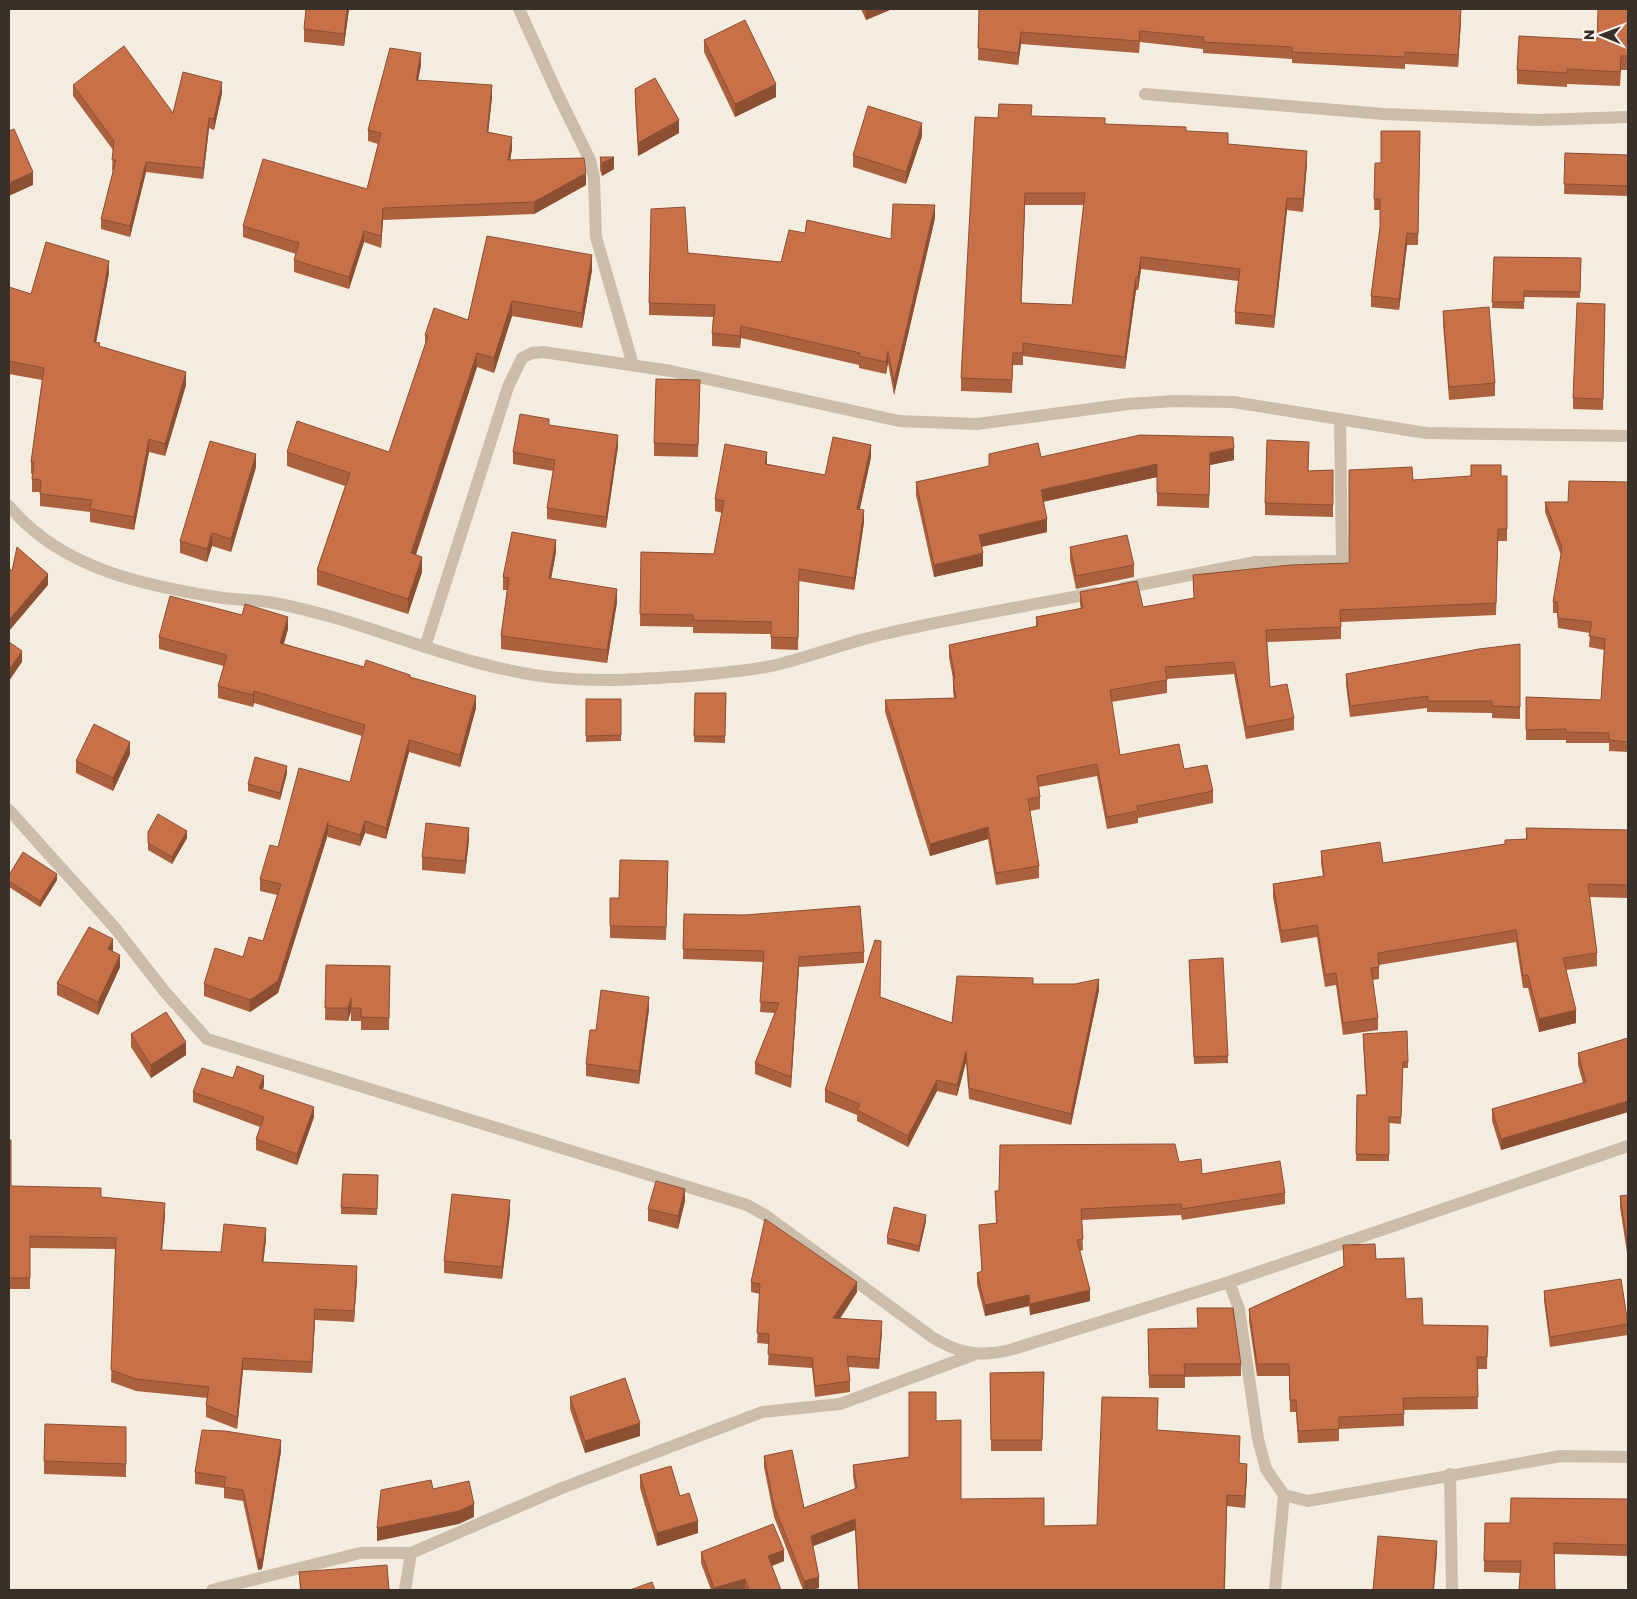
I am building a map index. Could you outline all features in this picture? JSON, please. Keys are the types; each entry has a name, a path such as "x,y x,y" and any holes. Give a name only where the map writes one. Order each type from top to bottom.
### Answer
{"street":[{"path":"519,9 590,160 594,178 596,237 632,365"},
{"path":"1144,94 1384,114 1538,120 1628,117"},
{"path":"425,647 508,388 522,358 532,353 543,352 671,371 899,421 977,424 1128,404 1174,401 1233,402 1426,433 1628,436"},
{"path":"9,506 20,520 44,541 81,563 175,590 225,598 272,602 312,612 508,671 559,678 639,679 740,671 779,664 886,634 1256,562 1342,561 1340,420"},
{"path":"9,810 115,928 165,992 206,1039 747,1205 764,1215 932,1337 950,1348 973,1355"},
{"path":"212,1590 360,1553 410,1553 562,1488 762,1412 840,1404 973,1355 1010,1350 1228,1282 1628,1146"},
{"path":"1228,1282 1239,1309 1258,1439 1266,1469 1284,1495 1274,1590"},
{"path":"1284,1495 1308,1501 1450,1474 1561,1456 1628,1457"},
{"path":"1450,1474 1452,1590"},
{"path":"404,1590 410,1553"}],"building":[{"path":"306,9 347,9 344,34 304,29"},
{"path":"979,9 1461,9 1458,55 1405,52 1405,57 1292,52 1292,47 1203,42 1204,37 1140,31 1139,41 1021,32 1018,53 978,48"},
{"path":"1598,9 1628,9 1628,56 1621,56 1620,72 1567,69 1567,73 1517,70 1519,36 1597,40"},
{"path":"745,20 776,84 735,104 704,40"},
{"path":"124,46 173,113 183,72 222,82 214,119 209,118 203,168 146,162 130,226 101,219 116,160 112,160 114,141 73,85"},
{"path":"390,48 421,53 416,80 492,85 487,132 512,137 508,160 584,158 586,173 534,202 383,208 381,236 364,231 349,277 294,260 299,243 243,226 263,159 367,189 381,133 368,130"},
{"path":"655,78 679,120 638,143 635,89"},
{"path":"999,104 1032,105 1031,116 1105,118 1105,124 1186,127 1186,131 1228,133 1228,144 1307,151 1303,199 1287,198 1274,316 1235,312 1240,269 1141,257 1138,277 1136,277 1125,357 1023,343 1023,353 1013,353 1012,380 961,378 975,117 998,118","holes":["1025,193 1085,193 1072,305 1021,303"]},
{"path":"868,106 922,123 906,172 853,155"},
{"path":"14,129 33,172 9,183 9,131"},
{"path":"1381,131 1420,131 1418,234 1407,233 1399,299 1371,296 1380,227 1380,199 1374,199 1375,163 1381,163"},
{"path":"1565,153 1628,155 1628,186 1564,184"},
{"path":"600,157 614,157 602,163"},
{"path":"893,204 935,205 894,382 888,351 886,362 859,356 860,353 741,326 740,336 712,333 715,305 649,303 651,209 685,207 688,253 781,262 789,230 805,233 807,220 891,239"},
{"path":"487,236 592,255 582,313 512,301 494,358 477,353 411,553 422,557 408,599 317,570 350,473 287,452 297,421 389,452 428,336 425,335 434,308 468,320"},
{"path":"46,242 109,261 94,342 100,343 99,346 186,372 165,444 149,439 134,517 90,509 92,500 40,494 41,480 32,479 34,462 31,462 44,368 9,361 9,287 31,294"},
{"path":"1494,257 1581,258 1580,292 1524,291 1524,302 1492,302"},
{"path":"1577,303 1605,304 1603,399 1573,398"},
{"path":"1489,307 1495,383 1449,387 1443,311"},
{"path":"656,379 700,380 698,445 654,443"},
{"path":"520,414 549,419 549,425 618,435 606,517 547,508 555,460 513,452"},
{"path":"1140,435 1233,437 1234,448 1210,453 1209,495 1157,493 1157,464 1041,490 1047,519 979,535 983,553 934,565 916,482 989,466 989,454 1038,443 1041,457"},
{"path":"833,437 871,445 857,509 864,510 854,578 799,569 798,638 771,637 771,622 693,620 693,615 640,614 641,552 714,554 724,501 715,499 725,444 767,452 765,464 825,475"},
{"path":"1267,440 1309,442 1308,471 1333,470 1333,505 1265,503"},
{"path":"210,441 256,454 231,539 212,533 207,549 180,541"},
{"path":"1471,465 1501,465 1501,476 1507,476 1507,529 1498,529 1496,603 1340,610 1341,627 1266,630 1270,687 1287,684 1294,718 1246,727 1234,662 1165,667 1167,680 1110,690 1120,755 1179,744 1184,769 1207,765 1213,791 1137,806 1138,811 1107,817 1097,764 1037,776 1040,797 1028,799 1039,866 996,873 988,827 930,844 885,700 956,698 953,679 955,678 949,645 1038,626 1036,617 1083,608 1080,592 1137,581 1143,607 1194,598 1193,575 1291,565 1349,563 1349,470 1412,467 1413,480 1471,476"},
{"path":"1569,481 1628,482 1628,742 1609,740 1609,733 1566,732 1566,729 1526,730 1526,697 1601,700 1605,639 1589,636 1592,622 1558,618 1557,602 1553,602 1562,548 1545,502 1568,502"},
{"path":"512,532 556,540 549,578 617,589 607,650 501,636 509,578 503,577"},
{"path":"1127,535 1134,565 1076,576 1070,547"},
{"path":"17,547 48,574 9,620 9,568 12,571"},
{"path":"170,596 242,615 245,604 288,617 280,643 364,667 366,660 410,675 410,677 476,696 460,755 409,740 386,828 365,821 360,835 328,825 328,822 278,981 250,1000 204,984 215,948 243,957 249,937 263,941 281,884 260,879 270,845 278,847 299,768 350,782 365,725 254,691 253,695 218,686 227,655 159,637"},
{"path":"9,642 22,651 9,670"},
{"path":"1520,644 1520,707 1492,706 1492,701 1427,701 1428,696 1350,706 1346,674 1479,649"},
{"path":"695,693 726,693 725,736 694,736"},
{"path":"586,699 621,699 621,735 586,736"},
{"path":"94,724 130,742 113,778 76,761"},
{"path":"255,757 287,766 280,793 248,784"},
{"path":"158,814 187,831 172,857 148,843 148,832"},
{"path":"426,823 469,828 465,861 422,857"},
{"path":"1526,828 1628,830 1628,885 1588,884 1597,953 1563,958 1576,1010 1539,1019 1528,975 1523,976 1516,930 1378,953 1379,967 1371,968 1378,1018 1343,1023 1336,973 1325,975 1317,925 1281,931 1273,884 1324,876 1321,851 1380,842 1383,863 1505,844 1505,840 1527,839"},
{"path":"23,852 57,874 40,901 9,881 9,875"},
{"path":"620,860 668,861 666,927 610,926 610,898 619,898"},
{"path":"860,906 864,952 799,957 791,1077 755,1063 779,1003 760,1002 764,951 683,949 684,914 745,915"},
{"path":"89,927 113,939 108,949 120,955 98,1002 57,983"},
{"path":"875,940 881,941 880,997 952,1023 957,976 1033,978 1033,984 1075,984 1099,979 1071,1114 969,1088 966,1051 957,1085 937,1080 908,1136 857,1110 860,1104 825,1090"},
{"path":"1223,958 1228,1056 1194,1057 1189,960"},
{"path":"326,965 390,966 389,1018 361,1017 361,1008 351,1008 351,998 348,1008 325,1008"},
{"path":"601,990 649,997 639,1071 586,1064 590,1030 596,1030"},
{"path":"166,1012 186,1042 151,1065 131,1034"},
{"path":"1407,1031 1408,1062 1403,1062 1401,1117 1389,1117 1389,1155 1356,1154 1357,1095 1367,1095 1363,1034"},
{"path":"1628,1038 1628,1101 1501,1139 1492,1109 1586,1082 1578,1053"},
{"path":"237,1066 264,1076 259,1088 314,1107 297,1154 256,1139 264,1117 193,1092 202,1068 233,1078"},
{"path":"9,1140 11,1140 11,1186 101,1188 101,1197 165,1203 161,1250 221,1252 224,1224 266,1228 262,1262 357,1266 354,1311 315,1309 312,1362 243,1358 237,1417 206,1405 209,1387 136,1379 111,1370 116,1238 30,1236 30,1278 9,1278"},
{"path":"1175,1144 1179,1162 1201,1159 1202,1174 1280,1161 1285,1193 1182,1209 1181,1204 1081,1209 1083,1239 1077,1240 1090,1290 1030,1304 1029,1295 985,1305 977,1273 982,1271 979,1225 997,1223 995,1191 999,1191 1000,1145"},
{"path":"343,1174 378,1175 377,1209 341,1207"},
{"path":"656,1181 685,1189 678,1216 648,1209"},
{"path":"452,1194 510,1200 502,1267 444,1261"},
{"path":"1628,1195 1628,1241 1627,1241 1620,1196"},
{"path":"894,1207 926,1215 919,1246 887,1238"},
{"path":"765,1219 857,1282 833,1318 882,1321 879,1359 847,1356 850,1381 815,1386 812,1358 768,1354 769,1334 757,1333 760,1284 751,1282"},
{"path":"1375,1244 1376,1259 1404,1258 1406,1299 1422,1298 1423,1325 1488,1326 1487,1357 1477,1357 1478,1397 1403,1398 1404,1414 1339,1417 1339,1429 1298,1431 1296,1400 1290,1400 1289,1364 1257,1364 1249,1309 1344,1266 1343,1245"},
{"path":"1621,1279 1628,1324 1550,1337 1544,1291"},
{"path":"1197,1308 1233,1308 1241,1364 1184,1364 1185,1375 1149,1375 1148,1329 1198,1328"},
{"path":"1044,1372 1042,1440 991,1440 990,1373"},
{"path":"625,1378 640,1423 585,1441 570,1397"},
{"path":"909,1392 936,1392 936,1421 961,1420 961,1499 1044,1498 1044,1526 1097,1525 1102,1397 1158,1398 1157,1430 1240,1436 1239,1463 1247,1464 1245,1496 1227,1495 1224,1590 859,1590 855,1519 811,1536 819,1577 804,1581 774,1506 764,1456 792,1450 804,1508 857,1488 853,1465 909,1457"},
{"path":"45,1424 126,1427 126,1464 44,1461"},
{"path":"202,1430 225,1431 281,1440 262,1558 258,1559 243,1490 224,1487 226,1477 195,1472"},
{"path":"671,1466 680,1496 689,1493 698,1521 657,1533 640,1475"},
{"path":"431,1480 433,1489 469,1481 474,1504 459,1511 377,1528 381,1490"},
{"path":"1511,1498 1628,1499 1628,1545 1554,1543 1555,1590 1519,1590 1521,1561 1484,1561 1485,1523 1510,1523"},
{"path":"773,1524 784,1550 768,1556 781,1590 749,1590 745,1579 714,1588 701,1552"},
{"path":"1378,1536 1437,1541 1433,1590 1373,1590"},
{"path":"387,1565 389,1590 301,1590 299,1572"},
{"path":"652,1582 655,1590 630,1590"}]}
